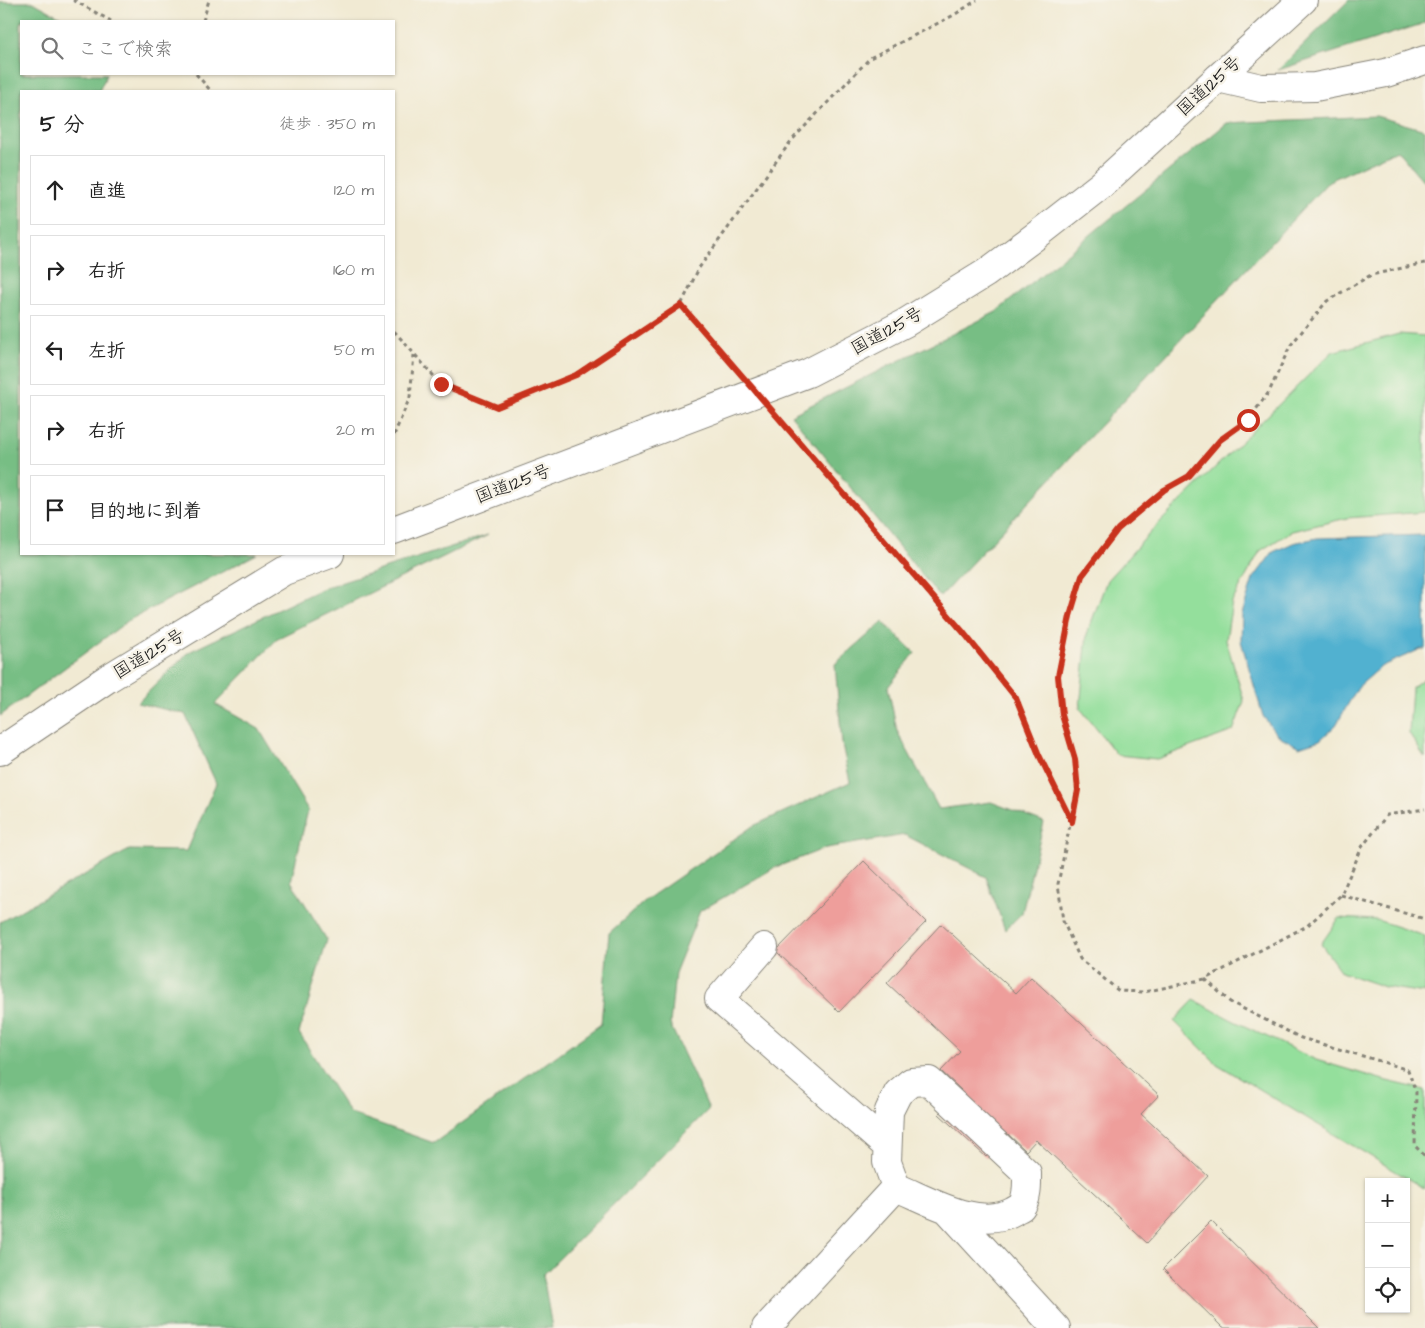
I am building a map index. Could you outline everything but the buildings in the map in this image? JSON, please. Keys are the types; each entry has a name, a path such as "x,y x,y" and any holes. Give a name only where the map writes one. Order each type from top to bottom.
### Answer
{"main road":[{"name":"国道125号","path":"395,530 808,373 905,323 986,273 1101,185 1303,0"},
{"path":"1218,78 1261,88 1315,87 1386,73 1425,60"},
{"name":"国道125号","path":"0,751 107,679 284,571 327,555"},
{"path":"764,947 719,999 887,1146"},
{"path":"929,1081 1027,1173 1028,1191 1021,1207 1007,1215 988,1218 976,1217 947,1209 896,1187 887,1162 889,1110 898,1093 911,1082 929,1081"},
{"path":"766,1328 896,1187"},
{"path":"947,1209 1056,1328"}],"path":[{"path":"73,0 109,20"},
{"path":"203,20 209,0"},
{"path":"395,332 441,384 497,407 576,375 681,305 699,268 791,141 870,58 954,15 977,0"},
{"path":"197,75 210,90"},
{"path":"1425,263 1371,275 1327,301 1290,346 1270,392 1248,420 1220,440 1189,476 1164,490 1118,529 1082,576 1070,616 1058,676 1062,715 1075,759 1078,790 1058,884 1063,921 1080,959 1119,990 1144,992 1205,979 1307,926 1341,895 1362,847 1387,815 1425,809"},
{"path":"681,305 964,633 1016,698 1039,755 1072,822"},
{"path":"395,433 410,396 414,354"},
{"path":"1341,895 1425,919"},
{"path":"1205,979 1230,1002 1301,1038 1408,1070 1416,1092 1415,1146 1425,1156"}],"green space":[{"path":"1349,0 1425,0 1425,23 1278,70"},
{"path":"0,2 33,2 66,20 20,20 20,75 107,75 99,90 20,90 20,555 255,555 129,620 0,716"},
{"path":"1376,116 1425,130 1425,183 1397,150 1329,181 940,597 791,415 996,312 1227,123"},
{"path":"1399,334 1425,336 1425,512 1347,518 1292,531 1260,551 1232,602 1226,640 1244,701 1233,731 1157,759 1117,755 1080,708 1087,634 1107,580 1161,521 1332,352"},
{"path":"488,535 278,638 215,704 259,729 308,810 291,881 327,940 299,1033 349,1113 434,1143 601,1024 609,933 646,900 753,826 850,782 842,744 835,664 883,622 915,653 888,687 897,731 939,809 991,802 1044,822 1022,913 1005,930 986,877 905,835 826,848 774,868 700,911 675,973 670,1024 709,1109 543,1275 552,1328 0,1328 0,922 129,850 187,851 216,783 185,714 137,703 189,652 321,589"},
{"path":"1425,678 1425,758 1409,733 1412,687"},
{"path":"1339,918 1377,920 1425,936 1425,993 1385,987 1341,972 1321,944"},
{"path":"1194,1000 1316,1060 1425,1090 1425,1189 1410,1180 1410,1178 1407,1178 1217,1064 1174,1021"}],"water":[{"path":"1425,535 1425,649 1382,666 1358,687 1336,725 1320,740 1299,747 1276,734 1263,716 1241,641 1242,614 1253,579 1273,552 1293,543 1317,538"}],"route":[{"path":"441,384 497,407 576,375 681,305 964,633 1016,698 1039,755 1072,822 1078,790 1075,759 1062,715 1058,676 1070,616 1082,576 1118,529 1164,490 1189,476 1220,440 1248,420"}]}
